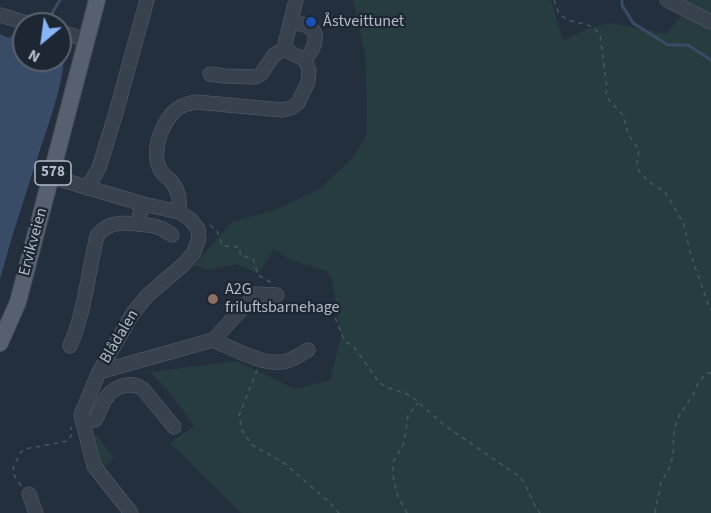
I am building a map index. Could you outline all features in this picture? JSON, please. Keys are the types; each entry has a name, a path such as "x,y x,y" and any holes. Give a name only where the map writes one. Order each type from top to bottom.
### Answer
{"main road":[{"name":"Ervikveien","path":"0,343 18,302 97,0"}],"street":[{"path":"87,188 99,168 147,0"},
{"path":"210,74 255,77 261,74 285,44 296,0"},
{"path":"667,0 711,22"},
{"path":"290,25 302,24 315,35 315,44 305,59"},
{"path":"72,36 87,40"},
{"path":"179,212 178,191 160,171 156,159 157,143 163,127 172,113 182,105 196,102 282,110 291,108 298,103 308,82 309,70 305,59 280,52"},
{"path":"52,177 143,204 179,212 194,224"},
{"path":"143,204 143,226"},
{"path":"70,346 82,311 97,236 102,229 122,222 143,226 152,225 165,229 172,235"},
{"name":"Blådalen","path":"131,513 94,466 76,422 99,372 133,313 147,296 185,263 194,252 199,238 198,229 194,224"},
{"path":"99,372 213,340 256,294 278,290"},
{"path":"213,340 261,361 274,363 289,361 308,350"},
{"path":"76,422 95,420 110,394 118,387 129,385 143,389 174,427"},
{"path":"29,494 36,513"}],"path":[{"path":"554,0 559,13 566,18 584,23 598,32 606,94 623,115 629,136 639,149 637,164 639,171 649,182 665,192 684,224 690,252 711,310"},
{"path":"194,224 203,220 217,231 223,246 238,248 240,255 255,260 256,272 259,276 278,290"},
{"path":"322,306 334,315 346,342 354,347 379,382 404,393 419,403 444,425 520,477 526,484 540,513"},
{"path":"261,361 239,416 242,430 252,445 285,463 339,513"},
{"path":"655,513 661,482 669,469 673,456 674,430 679,416 705,374 711,373"},
{"path":"407,513 398,494 393,475 393,462 404,443 408,416 419,403"},
{"path":"29,494 24,491 13,472 13,466 20,453 28,447 70,440 76,422"}],"green space":[{"path":"353,0 551,0 563,41 586,29 610,23 667,34 685,10 664,0 711,0 711,513 241,513 170,443 194,426 171,394 150,372 237,361 295,389 330,380 341,337 332,280 327,271 290,260 274,249 258,274 237,264 208,270 194,265 232,222 275,210 318,190 352,159 367,134 366,58"},
{"path":"94,434 114,459 103,468 92,436"}],"water":[{"path":"0,34 9,38 12,36 12,72 62,72 55,104 0,279"}],"waterway":[{"path":"53,12 60,0"},
{"path":"622,0 622,5 633,23 668,45 688,45 711,60"}],"place":[{"name":"Åstveittunet","path":"311,22"},
{"name":"A2G friluftsbarnehage","path":"213,299"}]}
